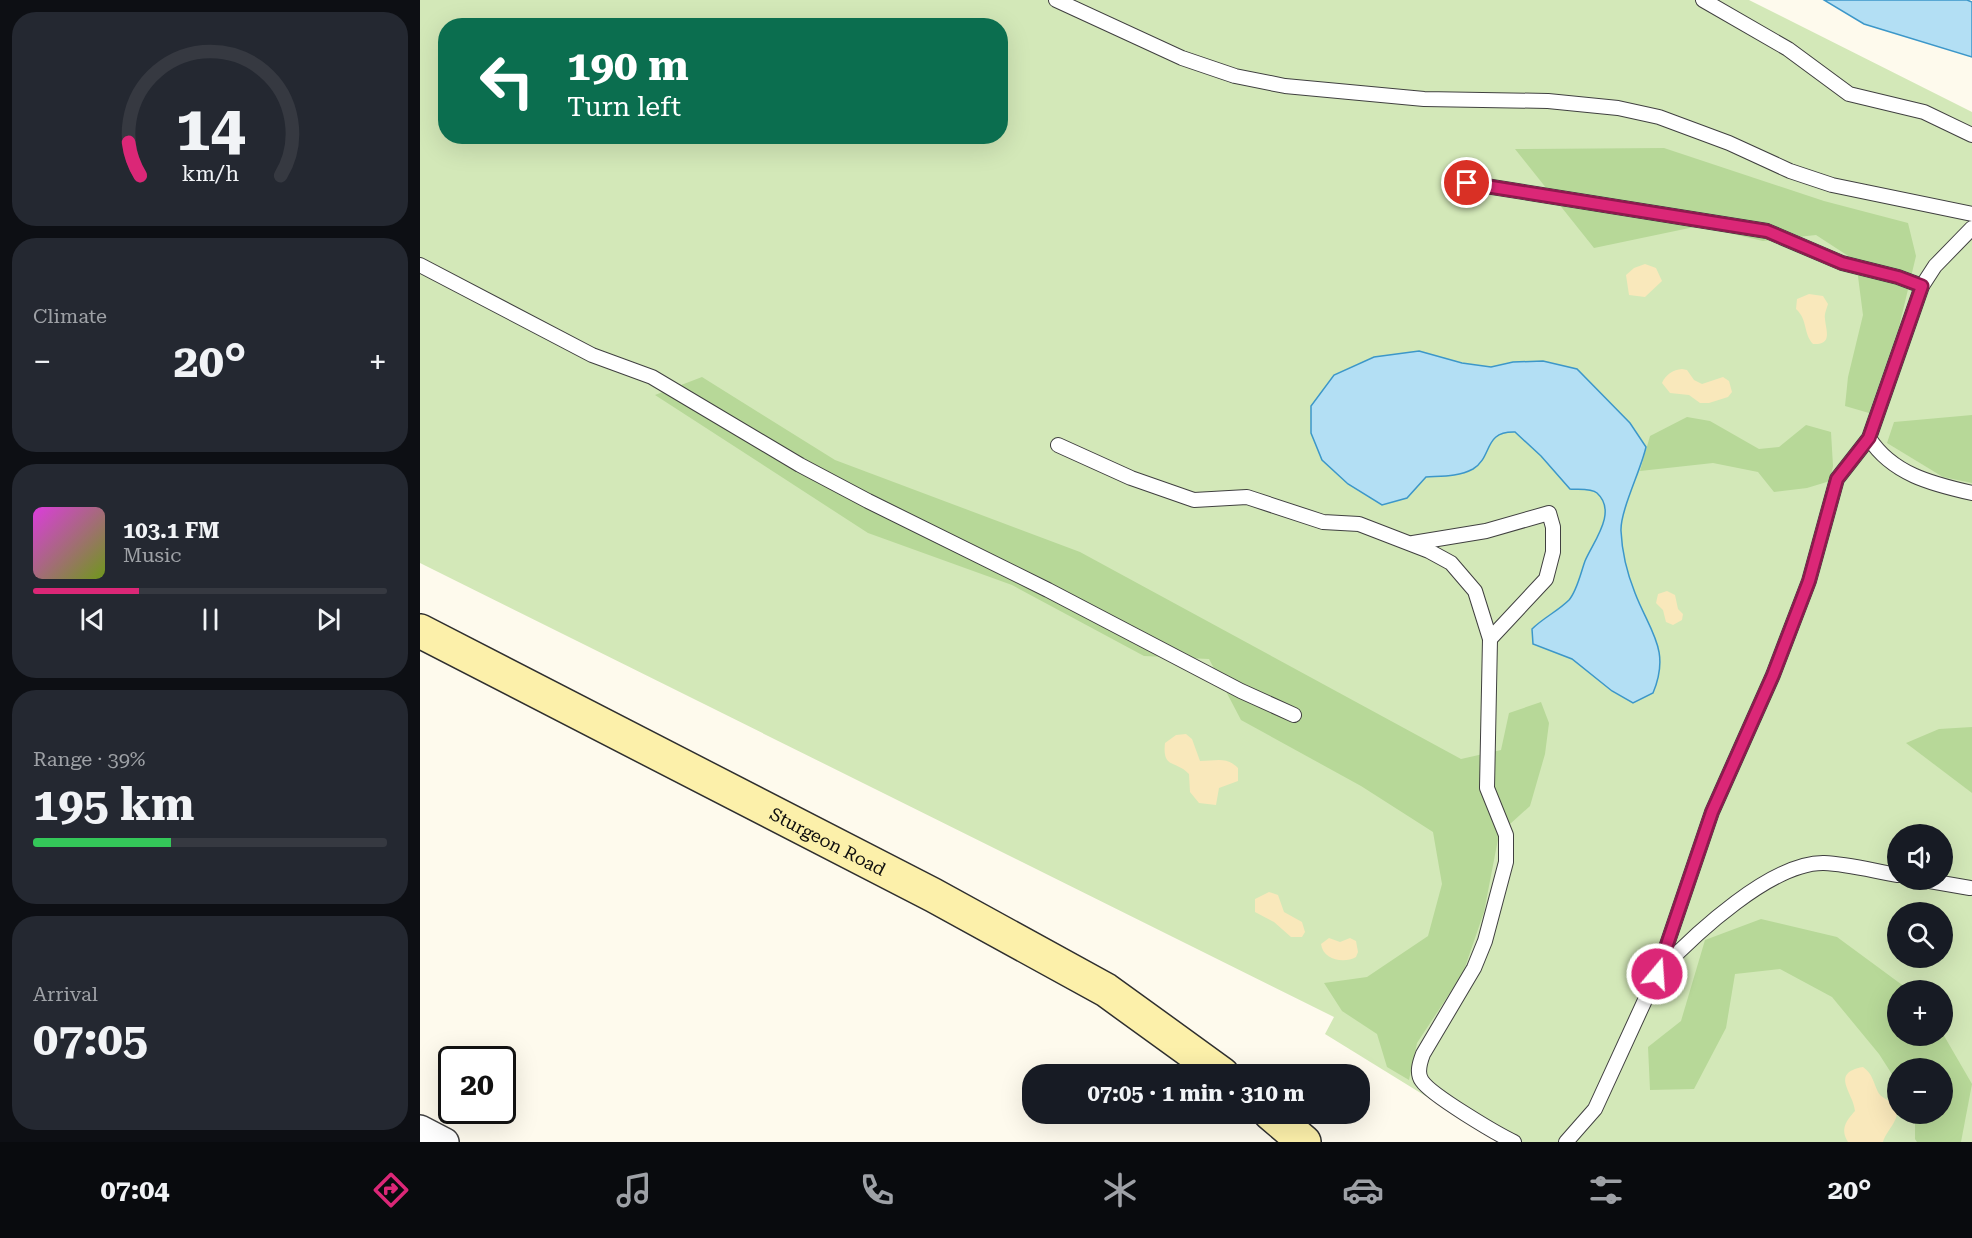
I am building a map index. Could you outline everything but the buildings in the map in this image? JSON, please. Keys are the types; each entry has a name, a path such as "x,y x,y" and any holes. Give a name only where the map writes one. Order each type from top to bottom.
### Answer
{"main road":[{"name":"Sturgeon Road","path":"420,632 963,911 1106,990 1208,1064"},
{"path":"1282,1124 1304,1142"}],"street":[{"path":"420,1129 445,1142"}],"lane":[{"path":"1056,0 1182,58 1235,76 1285,86 1424,99 1548,101 1618,108 1659,117 1729,143 1790,171 1832,185 1972,214"},
{"path":"1703,0 1788,49 1849,94 1924,112 1972,135"},
{"path":"1467,183 1767,231 1842,263 1898,277 1922,286"},
{"path":"1566,1142 1594,1109 1657,974 1712,812 1773,675 1809,581 1837,479 1869,438 1922,286 1935,266 1972,228"},
{"path":"420,265 592,355 652,377 800,465 868,501 1048,590 1241,691 1294,715"},
{"path":"1869,438 1878,452 1903,471 1933,484 1972,493"},
{"path":"1058,445 1131,478 1194,500 1247,497 1323,522 1359,524 1410,544 1451,564 1475,591 1490,639 1487,788 1506,835 1506,862 1485,941 1474,968 1423,1054 1419,1067 1422,1081 1446,1100 1514,1142"},
{"path":"1410,544 1486,531 1549,513 1553,527 1552,552 1546,579 1490,639"},
{"path":"1657,974 1699,931 1775,878 1823,863 1887,873"},
{"path":"1953,885 1970,888"}],"green space":[{"path":"420,0 1749,0 1972,112 1972,1142 1500,1142 1325,1034 1334,1017 420,563"},
{"path":"1664,148 1824,201 1908,223 1916,256 1899,327 1869,413 1845,406 1848,377 1863,315 1856,261 1816,235 1763,241 1699,226 1594,248 1515,149"},
{"path":"702,377 835,460 1080,552 1461,759 1501,750 1509,713 1541,702 1549,723 1545,754 1530,806 1499,834 1484,912 1463,973 1417,1043 1409,1080 1387,1067 1377,1034 1342,1011 1324,983 1367,977 1428,936 1442,884 1433,832 1361,786 1241,720 1209,659 1144,656 1012,585 868,533 655,395"},
{"path":"1972,415 1972,483 1943,477 1887,443 1894,422"},
{"path":"1687,417 1710,421 1759,449 1779,447 1806,425 1831,432 1833,466 1830,481 1807,488 1774,492 1758,472 1713,463 1640,471 1650,436"},
{"path":"1972,727 1972,793 1906,743 1939,729"},
{"path":"1761,919 1837,937 1895,980 1887,980 1887,1046 1950,1046 1972,1084 1961,1142 1917,1142 1915,1139 1915,1124 1953,1124 1953,1058 1887,1058 1887,1066 1832,997 1780,969 1735,974 1726,1028 1694,1089 1650,1090 1648,1047 1681,1021 1705,940"}],"sand":[{"path":"1645,264 1656,268 1662,281 1645,297 1629,295 1626,275 1634,268"},
{"path":"1809,294 1823,296 1828,304 1825,313 1827,336 1826,340 1819,344 1813,344 1810,340 1800,313 1796,309 1797,299"},
{"path":"1682,369 1687,370 1694,380 1702,384 1723,377 1729,381 1732,392 1728,397 1709,403 1700,403 1689,395 1670,393 1662,383 1670,373"},
{"path":"1667,591 1675,595 1678,609 1683,614 1682,620 1673,625 1666,622 1663,610 1656,603 1658,594"},
{"path":"1186,734 1192,739 1200,761 1225,761 1238,768 1238,781 1219,788 1216,805 1199,803 1190,792 1189,774 1168,761 1166,757 1165,743 1176,735"},
{"path":"1269,892 1278,895 1284,912 1302,922 1305,932 1302,937 1291,937 1274,922 1255,912 1255,899"},
{"path":"1329,938 1340,942 1350,938 1356,941 1358,952 1356,957 1340,960 1330,957 1321,944"},
{"path":"1863,1067 1871,1075 1879,1094 1887,1100 1887,1124 1893,1124 1883,1142 1848,1142 1844,1133 1847,1122 1855,1111 1845,1079 1847,1074"}],"water":[{"path":"1824,0 1967,0 1972,2 1972,57 1864,24"},
{"path":"1419,351 1462,363 1491,367 1513,362 1543,361 1577,369 1630,423 1646,447 1624,513 1621,531 1630,578 1659,653 1660,665 1653,693 1633,703 1612,691 1572,659 1533,644 1532,629 1565,604 1574,592 1585,561 1602,527 1605,509 1603,501 1594,491 1570,489 1541,456 1515,432 1505,433 1493,440 1484,458 1473,469 1456,475 1426,477 1407,498 1382,505 1348,484 1322,460 1311,433 1311,406 1334,375 1374,357"}],"route":[{"path":"1467,183 1491,185 1767,231 1791,239 1842,263 1898,277 1922,286 1869,438 1837,479 1809,581 1773,675 1712,812 1657,974"}]}
